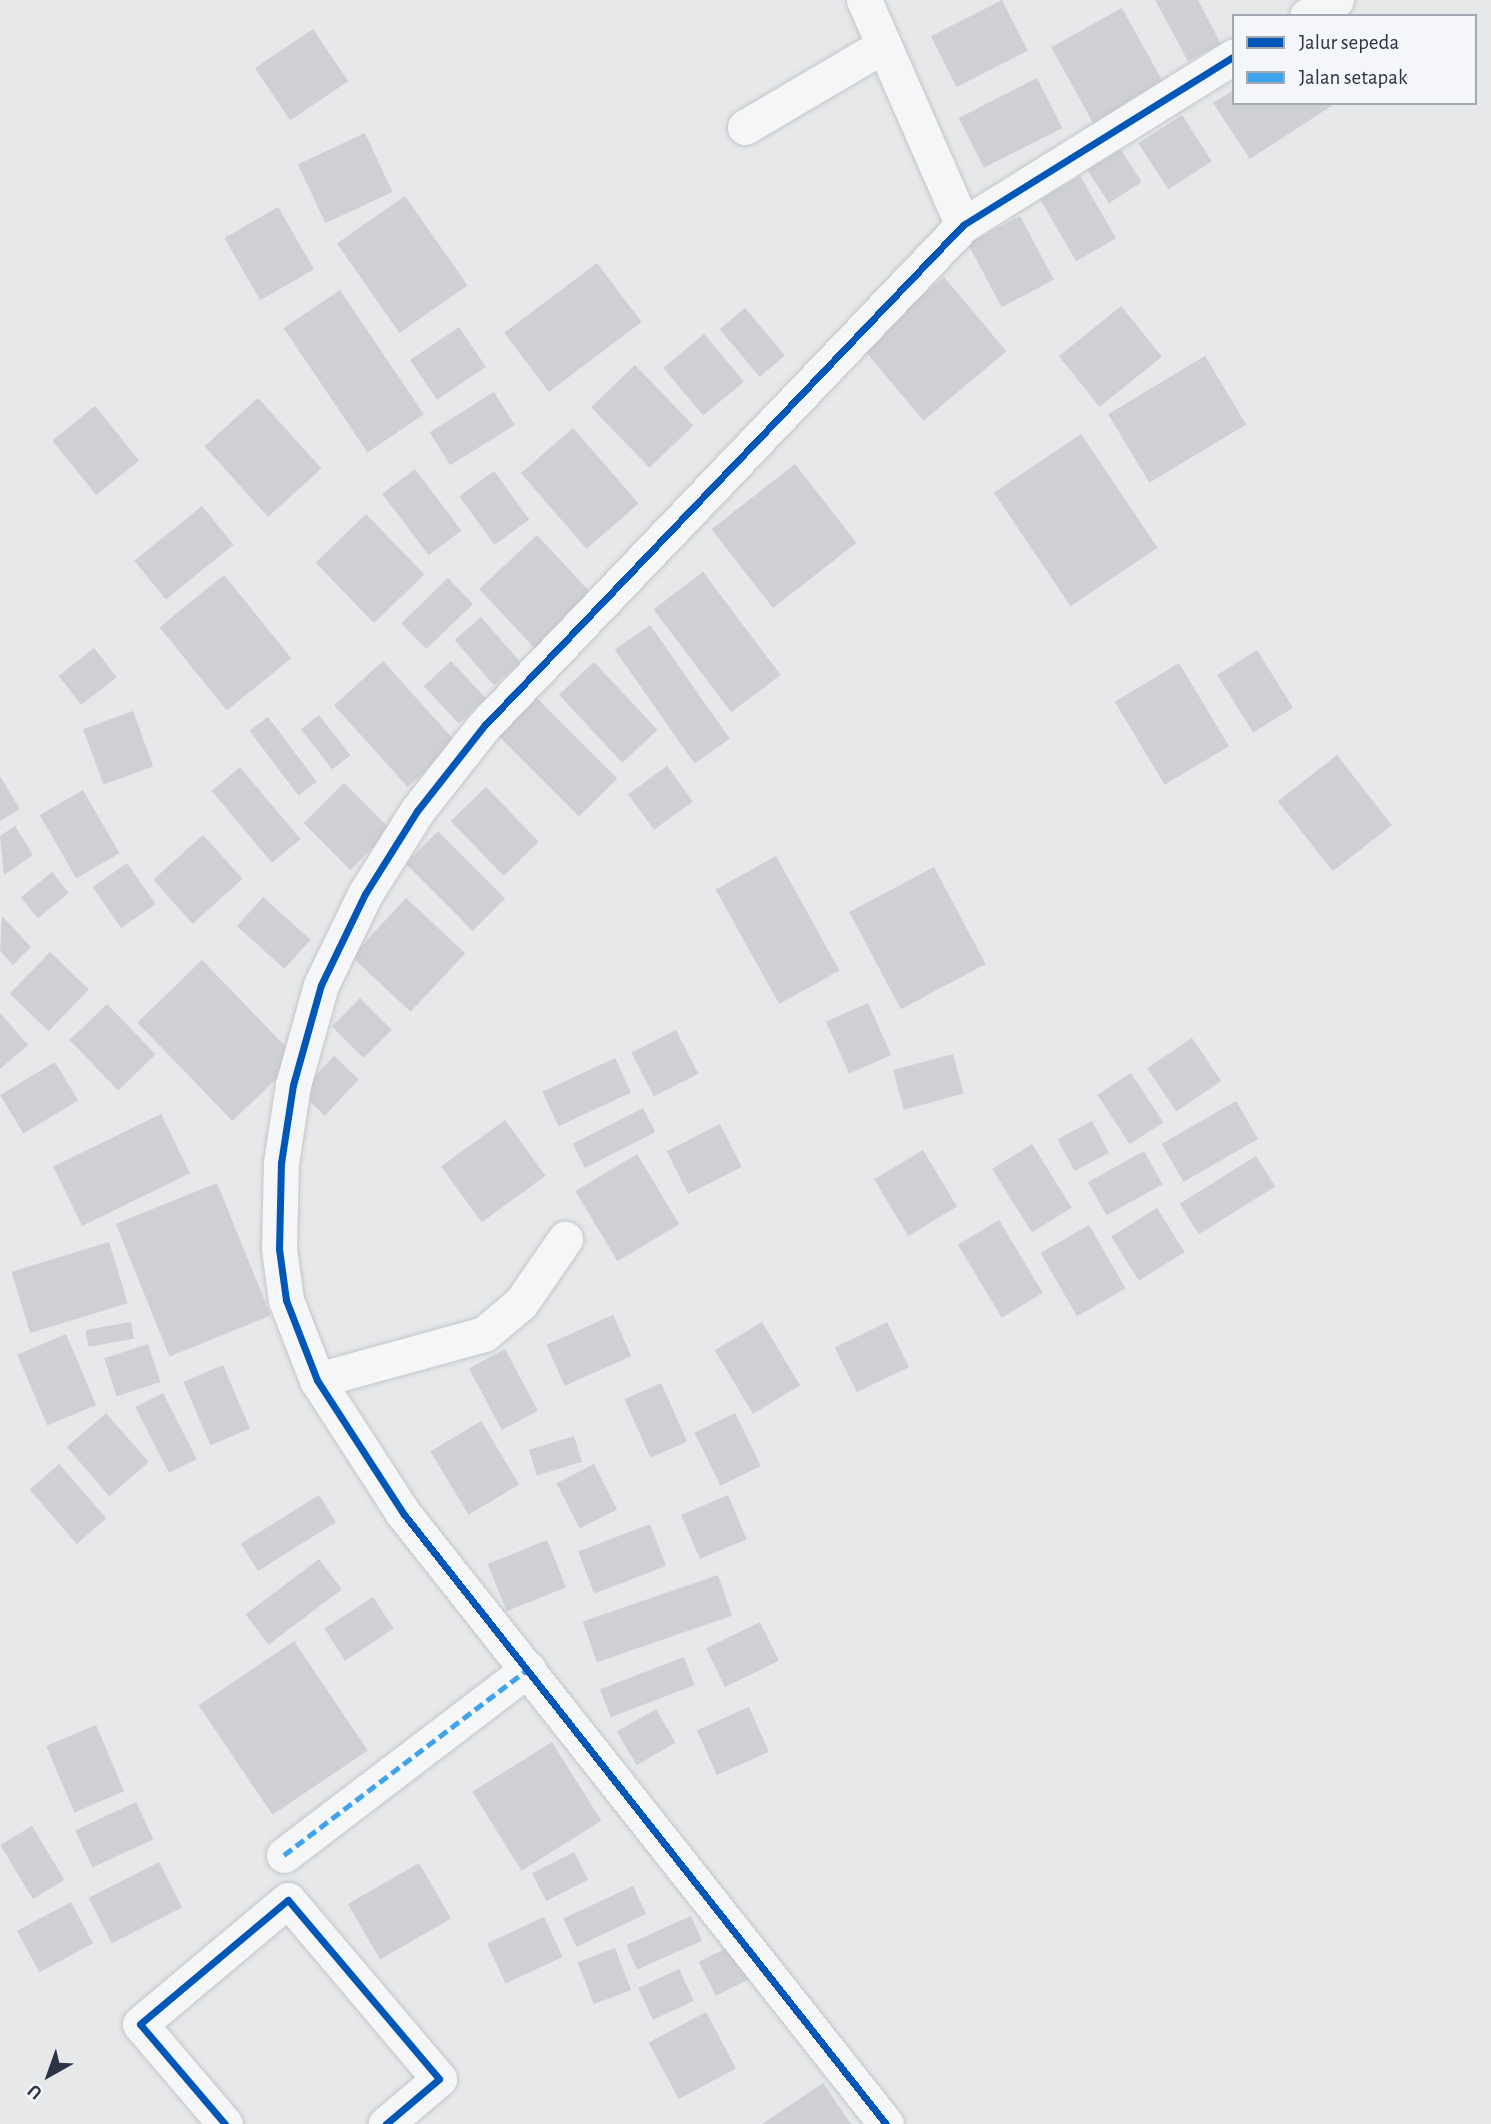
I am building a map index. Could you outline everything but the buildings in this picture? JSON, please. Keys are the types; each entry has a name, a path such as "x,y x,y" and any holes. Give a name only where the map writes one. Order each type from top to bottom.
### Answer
{"street":[{"path":"864,0 963,225"},
{"path":"1311,14 1336,0"},
{"path":"745,127 884,45"},
{"path":"886,2124 403,1513 317,1380 286,1300 279,1249 281,1163 293,1085 321,985 365,894 418,811 483,727 963,225 1232,57"},
{"path":"317,1380 484,1334 521,1303 565,1239"},
{"path":"284,1855 528,1669"},
{"path":"225,2124 141,2024 288,1900 439,2079 386,2124"}],"marked path":[{"path":"284,1855 528,1669"}],"cycle path":[{"path":"886,2124 403,1513 317,1380 286,1300 279,1249 281,1163 293,1085 321,985 365,894 417,811 483,727 963,225 1232,57"},
{"path":"225,2124 140,2024 288,1900 439,2079 386,2124"}]}
